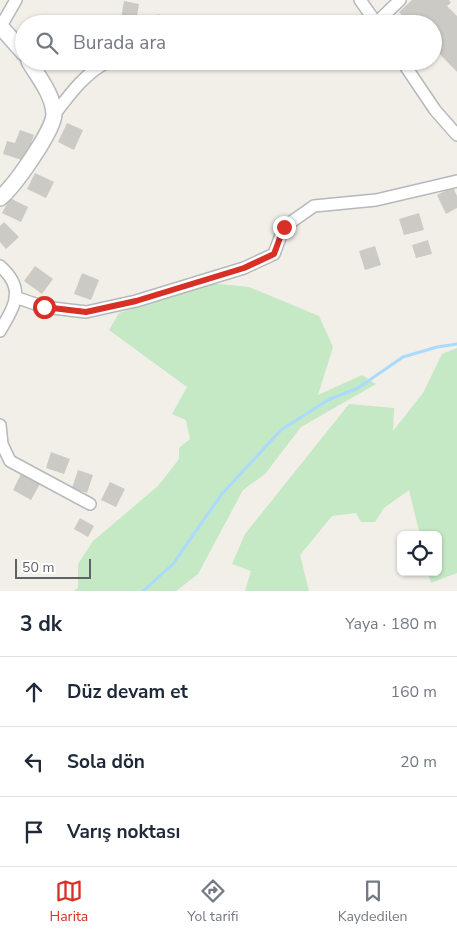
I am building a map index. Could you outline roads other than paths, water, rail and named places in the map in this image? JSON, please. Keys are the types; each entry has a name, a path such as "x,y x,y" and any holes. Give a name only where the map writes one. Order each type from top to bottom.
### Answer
{"street":[{"path":"15,43 0,26 16,0"},
{"path":"360,0 370,15"},
{"path":"384,15 400,0"},
{"path":"34,70 49,95 54,115"},
{"path":"0,198 10,190 42,142 54,115 74,88 94,70"},
{"path":"408,70 435,110 457,135"},
{"path":"15,297 44,307 86,312 136,301 244,268 274,254 284,227 314,206 376,200 457,181"},
{"path":"0,266 10,275 17,290 13,308 0,331"},
{"path":"0,425 2,444 10,461 90,504"}],"waterway":[{"path":"143,591 173,564 221,495 281,430 328,400 358,388 403,357 437,347 457,344"}]}
